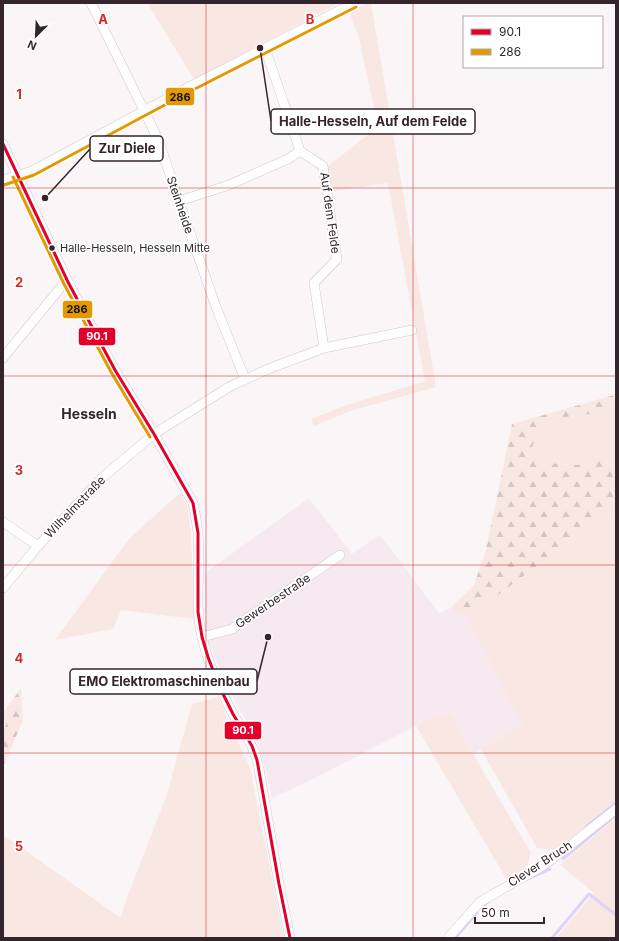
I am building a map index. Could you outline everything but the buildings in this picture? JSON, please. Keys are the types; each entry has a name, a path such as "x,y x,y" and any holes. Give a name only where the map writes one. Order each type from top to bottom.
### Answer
{"street":[{"name":"Steinheide","path":"91,3 158,138 216,307 245,379"},
{"path":"3,180 32,171 145,110 354,3"},
{"path":"179,201 229,185 288,159 300,151 265,48"},
{"path":"3,144 68,282 115,370 154,434 192,503 196,516 198,533 199,619 202,637 216,678 232,712 248,740 259,768 290,938"},
{"name":"Auf dem Felde","path":"300,151 323,166 337,259 314,283 324,348"},
{"path":"3,358 61,288 68,282"},
{"path":"154,434 229,387 268,369 324,348 412,330"},
{"name":"Wilhelmstraße","path":"3,588 38,546 103,477 154,434"},
{"path":"3,522 38,546"},
{"name":"Gewerbestraße","path":"202,637 232,629 340,555"},
{"name":"Clever Bruch","path":"448,938 479,903 544,865 616,809"}],"shaded area":[{"path":"309,498 352,554 380,535 439,613 450,608 467,618 522,725 473,754 451,715 440,713 315,778 272,798 263,759 254,735 234,699 207,639 204,574"}],"green space":[{"path":"147,3 340,3 194,79"},
{"path":"367,3 371,3 436,387 350,411 314,426 311,419 344,406 425,381 388,183 333,191 327,167 378,127 359,38 349,12"},
{"path":"614,395 616,411 557,418 537,431 532,448 547,463 579,465 616,457 616,517 612,510 467,618 450,608 474,585 486,550 512,424"},
{"path":"616,411 616,458 579,465 547,463 532,448 537,431 557,418"},
{"path":"180,493 188,507 191,534 194,619 121,610 113,629 55,640 129,539"},
{"path":"612,510 616,517 616,801 554,850 537,848 481,749 522,725 467,618"},
{"path":"21,688 23,720 3,767 3,731 6,724 3,713"},
{"path":"218,697 250,768 284,938 3,938 3,835 121,918 125,903 167,794 192,704"},
{"path":"440,713 451,715 531,853 527,867 507,880 416,726"},
{"path":"616,818 616,938 556,938 594,893 560,865"}],"waterway":[{"path":"586,827 616,803"},
{"path":"563,859 616,815"},
{"path":"527,879 550,869"},
{"path":"552,938 589,894 616,915"},
{"path":"483,906 489,901"},
{"path":"455,938 477,913"}],"transit line":[{"name":"286","path":"4,185 34,175 189,92 356,7"},
{"name":"90.1","path":"3,144 68,282 115,370 154,434 193,503 198,533 198,612 202,637 219,686 233,714 252,746 257,760 290,938"},
{"name":"286","path":"13,177 64,284 111,372 150,437"}],"place":[{"name":"Halle-Hesseln, Auf dem Felde","path":"260,48"},
{"name":"Zur Diele","path":"45,198"},
{"name":"Halle-Hesseln, Hesseln Mitte","path":"52,248"},
{"name":"EMO Elektromaschinenbau","path":"268,637"}],"district":[{"name":"Hesseln","path":"89,414"}]}
